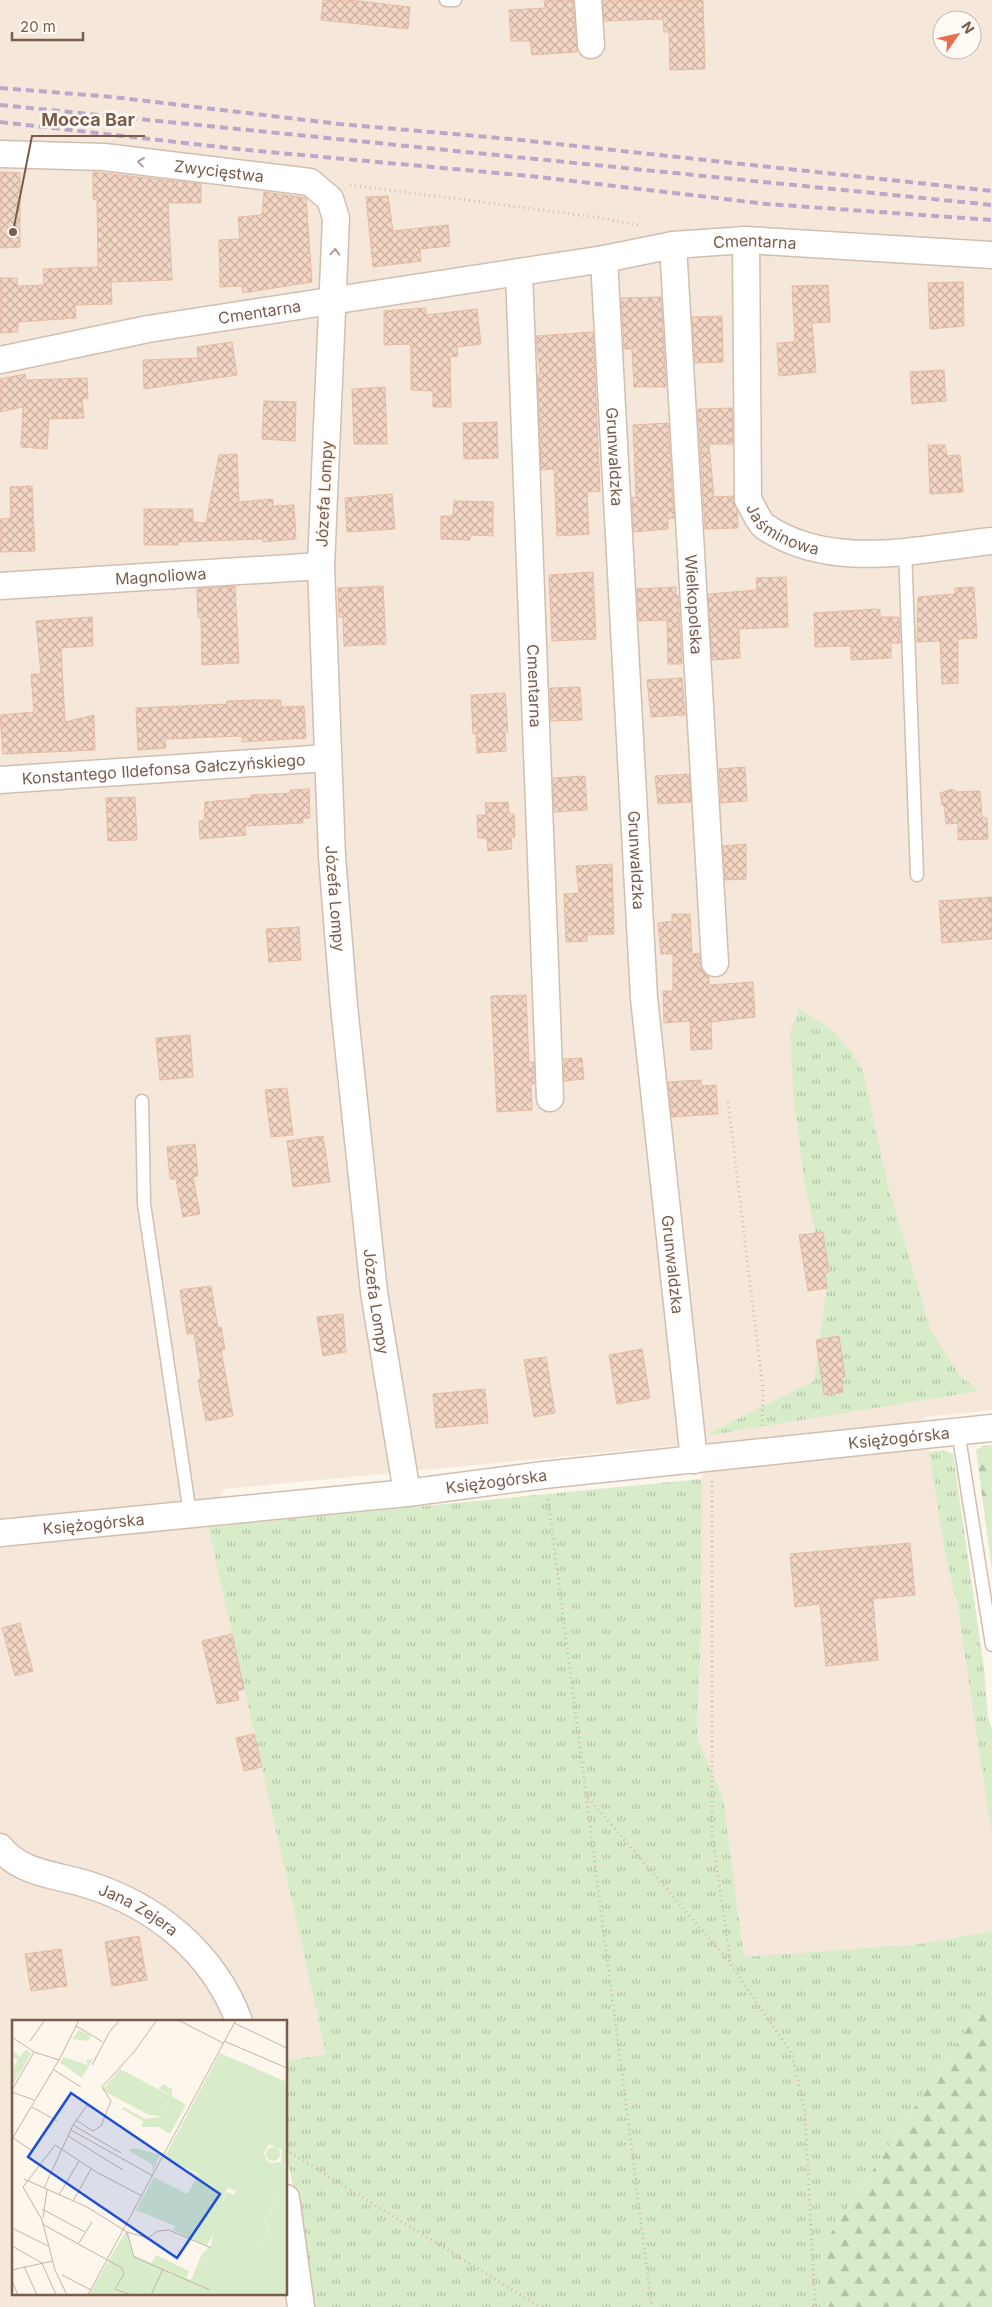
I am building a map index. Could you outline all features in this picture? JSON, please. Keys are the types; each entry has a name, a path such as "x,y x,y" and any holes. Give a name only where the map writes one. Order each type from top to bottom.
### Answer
{"street":[{"path":"588,0 591,45"},
{"name":"Zwycięstwa","path":"0,154 104,157 310,182 330,199 336,218 334,301"},
{"name":"Cmentarna","path":"0,360 148,330 604,259 673,244 746,240 986,259"},
{"name":"Jaśminowa","path":"746,240 748,500 763,525 807,547 862,555 992,540"},
{"name":"Wielkopolska","path":"673,244 715,963"},
{"name":"Grunwaldzka","path":"604,259 644,998 703,1459"},
{"name":"Cmentarna","path":"520,272 550,1098"},
{"name":"Józefa Lompy","path":"334,301 321,566 327,758 344,1006 374,1292 408,1493"},
{"name":"Magnoliowa","path":"0,586 321,566"},
{"name":"Konstantego Ildefonsa Gałczyńskiego","path":"0,780 327,758"},
{"name":"Księżogórska","path":"0,1533 408,1493 544,1475 992,1428"},
{"name":"Jana Zejera","path":"0,1847 6,1856 22,1865 87,1884 133,1903 155,1915 177,1931 195,1950 228,1994 239,2020"},
{"path":"288,2213 301,2307"}],"lane":[{"path":"446,0 455,0"},
{"path":"905,550 917,875"},
{"path":"142,1102 144,1204 190,1514"},
{"path":"958,1431 992,1645"}],"path":[{"path":"349,184 596,217 642,226"},
{"path":"728,1102 763,1389 762,1453"},
{"path":"703,1459 712,1834 732,1965"},
{"path":"544,1475 652,2307"},
{"path":"585,1794 732,1965 792,2054 805,2112 815,2307"},
{"path":"288,2151 540,2307"}],"shaded area":[{"path":"0,0 992,0 992,1410 924,1417 945,1553 957,1604 992,1836 992,1931 920,1944 744,1958 723,1797 697,1738 701,1632 702,1479 705,1443 224,1489 208,1527 326,2054 288,2061 288,2020 12,2020 12,2294 288,2294 288,2197 307,2307 0,2307"}],"green space":[{"path":"799,1008 831,1029 851,1051 863,1071 889,1190 931,1331 960,1376 979,1391 704,1436 814,1381 827,1285 804,1182 793,1091 790,1033"},
{"path":"992,1445 992,1570 976,1450 983,1446"},
{"path":"944,1450 953,1454 984,1668 988,1718 992,1729 992,1836 957,1604 945,1553 929,1452"},
{"path":"702,1479 701,1632 697,1738 723,1797 744,1957 920,1944 992,1931 992,1991 825,2242 825,2307 313,2307 302,2226 288,2164 288,2061 326,2054 208,1527"},
{"path":"992,1991 992,2307 825,2307 825,2242"}],"building":[{"path":"323,0 349,0 410,7 408,29 321,20"},
{"path":"544,0 573,0 577,52 532,55 530,41 511,41 509,10 545,8"},
{"path":"603,0 703,0 705,69 670,70 669,32 664,32 663,19 604,21"},
{"path":"0,172 20,173 20,247 0,248"},
{"path":"93,172 201,184 201,203 168,203 172,280 111,282 112,304 75,305 76,318 18,322 18,332 0,333 0,278 17,278 17,286 44,285 43,269 98,267 97,200 93,199"},
{"path":"264,192 306,198 312,282 243,293 242,286 220,287 219,240 240,239 238,217 262,215"},
{"path":"388,196 393,231 448,225 450,246 420,249 421,261 373,267 366,197"},
{"path":"963,282 964,326 930,329 928,283"},
{"path":"828,285 830,322 812,323 816,372 779,376 777,343 795,342 792,286"},
{"path":"661,297 666,387 634,387 632,349 624,349 621,298"},
{"path":"426,308 426,315 477,309 481,344 457,347 458,356 450,357 451,407 433,407 433,391 411,390 411,344 384,345 384,311"},
{"path":"722,316 723,362 695,363 692,317"},
{"path":"593,332 600,491 587,492 589,534 557,536 554,469 541,470 538,374 540,374 536,336"},
{"path":"232,342 237,375 144,389 143,360 198,358 197,347"},
{"path":"944,370 946,401 912,404 910,372"},
{"path":"25,374 26,380 87,378 88,398 82,399 84,418 49,419 47,449 21,447 23,407 0,412 0,379"},
{"path":"385,387 387,444 354,444 352,389"},
{"path":"264,401 296,402 295,441 262,439"},
{"path":"732,408 733,444 709,444 714,497 733,496 737,511 738,528 705,529 698,409"},
{"path":"497,422 498,458 464,459 463,423"},
{"path":"668,423 674,518 668,519 668,529 634,532 632,498 636,497 633,425"},
{"path":"928,445 945,445 947,456 960,455 963,492 930,494"},
{"path":"237,454 239,502 273,499 273,506 294,505 296,539 263,542 263,539 178,542 178,545 144,545 144,509 193,509 193,522 206,523 219,455"},
{"path":"32,486 35,551 0,552 0,519 11,518 10,487"},
{"path":"392,494 395,529 347,532 345,498"},
{"path":"454,501 493,502 493,536 471,535 470,540 441,539 441,516 453,516"},
{"path":"593,572 596,639 552,641 549,575"},
{"path":"786,577 788,627 739,629 740,658 712,660 708,594 757,590 756,578"},
{"path":"235,586 239,663 202,665 201,618 198,617 197,589"},
{"path":"383,586 386,644 344,646 343,617 339,617 338,588"},
{"path":"676,587 682,664 668,664 667,620 639,621 637,589"},
{"path":"974,587 977,638 958,639 958,683 942,684 940,641 917,642 918,597 955,594 955,588"},
{"path":"880,610 880,617 899,617 900,643 891,643 891,658 851,660 851,646 815,647 814,613"},
{"path":"92,617 93,646 61,648 65,722 94,715 95,750 3,754 0,715 34,712 31,674 41,674 36,621"},
{"path":"682,678 685,715 651,717 647,680"},
{"path":"580,687 582,720 551,721 550,688"},
{"path":"505,693 508,732 505,732 506,751 477,753 476,734 473,734 471,695"},
{"path":"281,700 281,707 304,706 306,738 242,742 242,736 165,739 166,748 138,750 136,708 227,704 227,701"},
{"path":"745,767 747,801 721,803 719,769"},
{"path":"689,774 691,802 658,804 655,776"},
{"path":"585,776 587,810 554,812 553,778"},
{"path":"309,789 310,818 303,818 303,823 245,826 246,835 200,839 199,821 204,820 205,802 251,798 251,795 290,793 290,790"},
{"path":"952,789 956,792 980,791 982,817 987,818 988,839 958,840 958,823 946,824 940,793"},
{"path":"135,797 137,840 108,841 106,798"},
{"path":"508,802 509,814 514,814 515,837 511,837 512,849 488,851 487,838 478,838 477,815 486,815 485,803"},
{"path":"746,844 746,879 725,880 723,846"},
{"path":"612,864 614,934 587,935 587,941 566,942 564,894 579,893 576,866"},
{"path":"992,897 992,939 942,943 939,901"},
{"path":"672,914 690,914 692,954 699,953 703,972 709,976 709,985 753,982 755,1017 711,1022 712,1049 691,1050 690,1021 664,1023 663,991 673,991 673,954 661,954 658,923 672,921"},
{"path":"299,927 301,960 269,962 266,929"},
{"path":"526,995 529,1062 534,1062 534,1084 531,1084 532,1110 497,1112 491,996"},
{"path":"190,1035 193,1077 160,1080 156,1038"},
{"path":"582,1058 584,1079 564,1081 564,1059"},
{"path":"701,1080 701,1086 716,1085 718,1114 672,1117 668,1082"},
{"path":"287,1088 293,1135 271,1137 265,1090"},
{"path":"323,1136 330,1182 293,1187 287,1141"},
{"path":"195,1144 198,1176 193,1177 200,1214 183,1217 176,1179 170,1179 167,1147"},
{"path":"823,1232 829,1272 825,1273 827,1288 808,1291 799,1235"},
{"path":"211,1286 218,1328 221,1327 225,1349 221,1350 233,1416 206,1421 198,1380 201,1379 194,1333 187,1334 180,1290"},
{"path":"343,1314 346,1352 323,1356 317,1317"},
{"path":"839,1336 845,1377 841,1377 843,1392 824,1395 816,1340"},
{"path":"642,1349 650,1398 617,1404 609,1355"},
{"path":"546,1357 555,1413 534,1417 524,1360"},
{"path":"485,1389 488,1423 436,1428 433,1394"},
{"path":"910,1543 915,1595 873,1599 878,1660 826,1666 820,1604 795,1607 790,1554"},
{"path":"20,1623 33,1671 15,1676 2,1628"},
{"path":"232,1634 244,1689 237,1691 239,1700 217,1704 202,1641"},
{"path":"254,1734 262,1767 244,1771 236,1738"},
{"path":"139,1936 147,1980 112,1986 105,1942"},
{"path":"61,1949 67,1986 31,1991 25,1954"}],"railway":[{"path":"0,88 113,97 339,124 511,139 992,191"},
{"path":"0,105 992,205"},
{"path":"0,122 247,150 530,176 767,204 992,220"}],"place":[{"name":"Mocca Bar","path":"13,232"}]}
